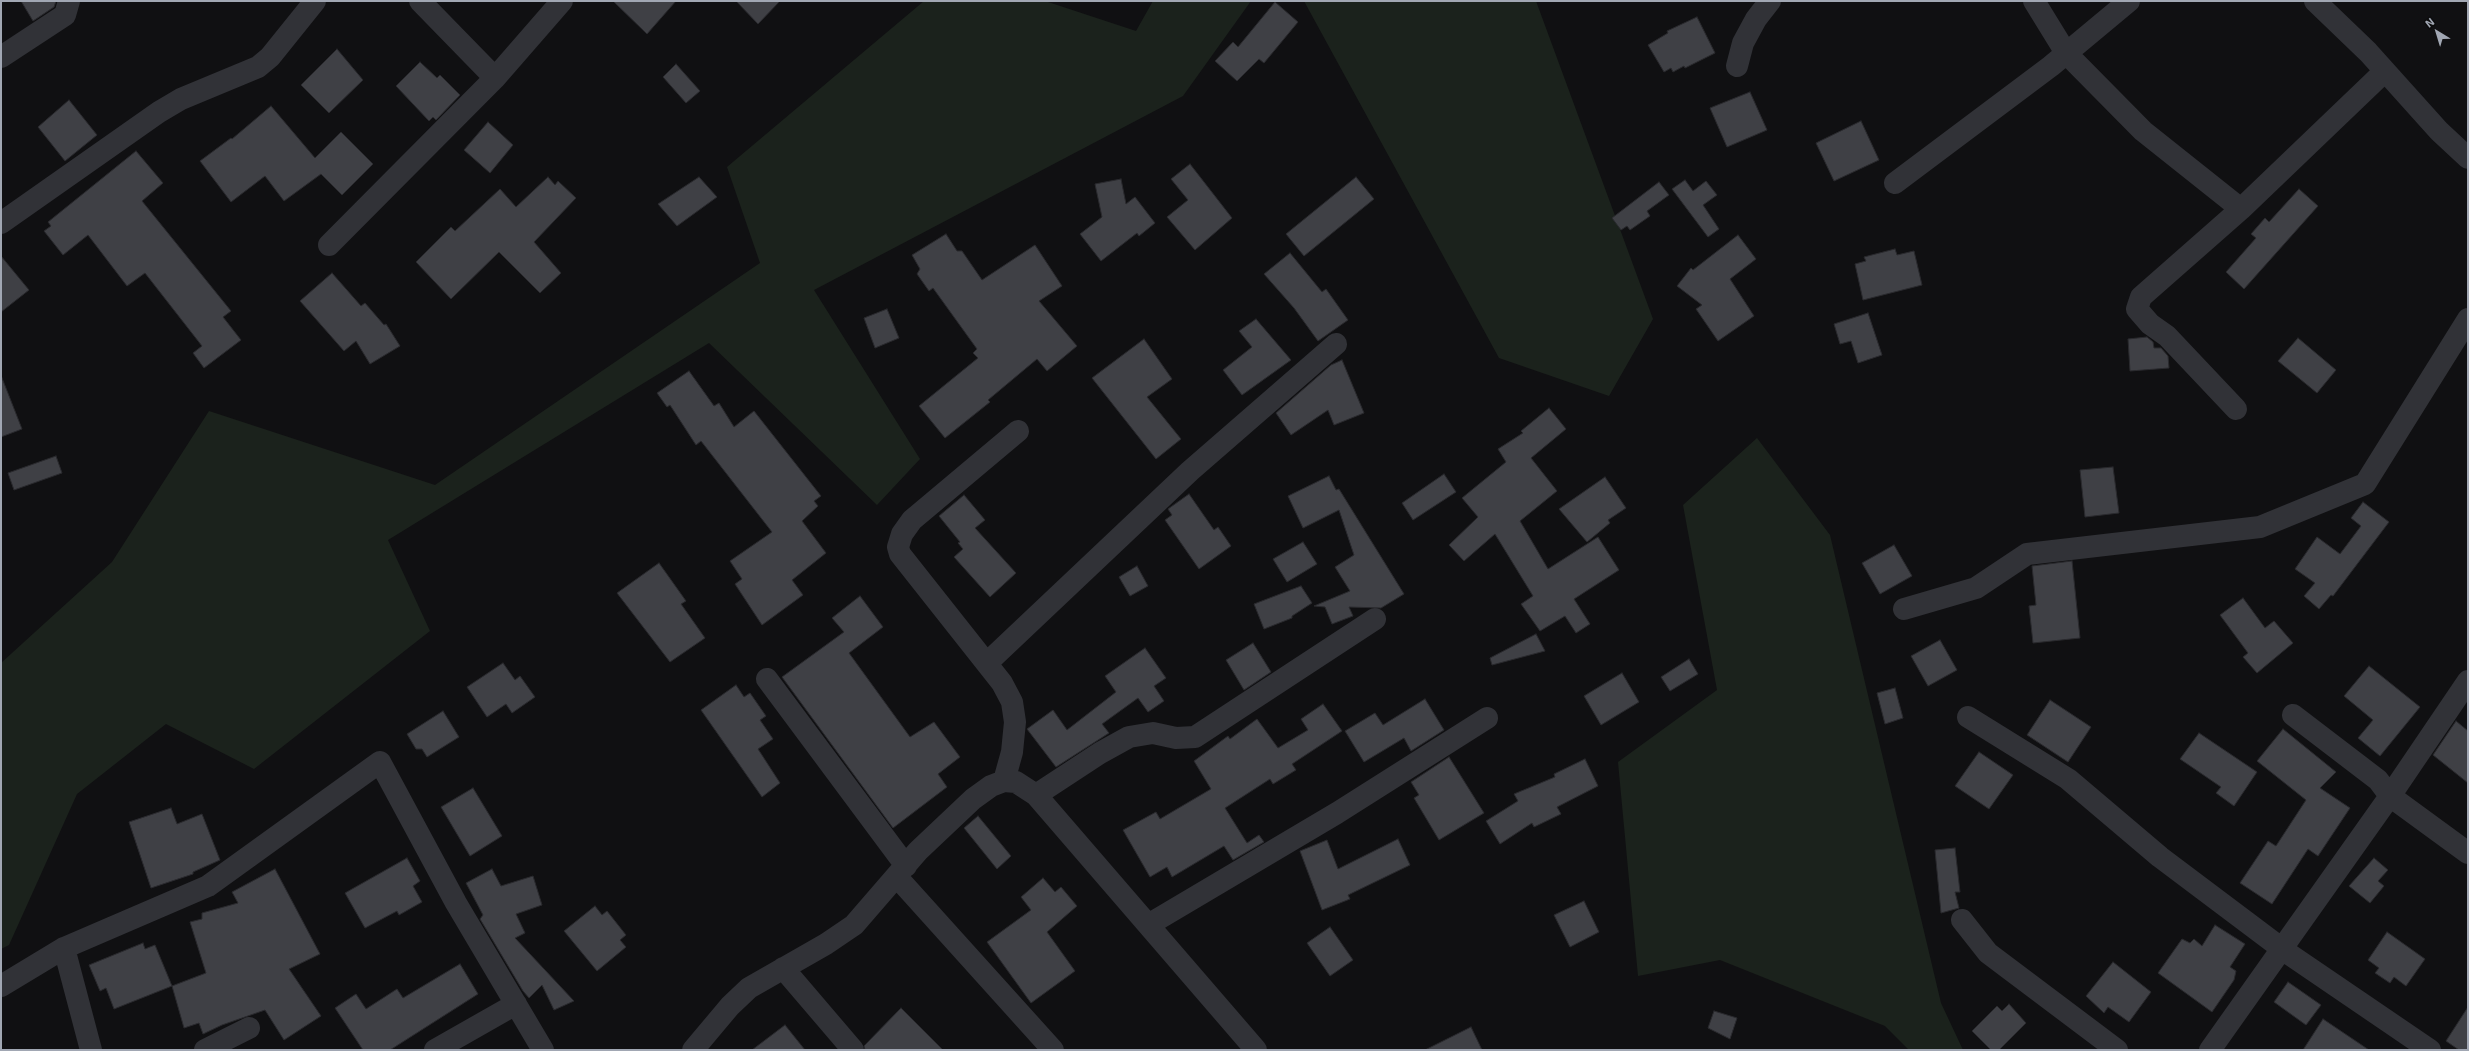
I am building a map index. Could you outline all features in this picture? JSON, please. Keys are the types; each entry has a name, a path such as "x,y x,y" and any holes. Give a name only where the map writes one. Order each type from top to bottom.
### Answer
{"street":[{"path":"1,56 65,15 69,1"},
{"path":"1,223 158,112 181,99 258,67 270,57 315,1"},
{"path":"420,1 494,78"},
{"path":"329,245 494,78 562,1"},
{"path":"1737,66 1743,43 1756,19 1770,1"},
{"path":"2034,1 2066,53 2143,131 2241,209"},
{"path":"1895,183 2066,53 2129,1"},
{"path":"2315,1 2385,71 2439,131 2468,158"},
{"path":"2236,409 2168,336 2150,324 2137,309 2141,297 2241,209 2385,71"},
{"path":"1904,610 1976,588 2027,554 2260,527 2365,484 2468,318"},
{"path":"987,663 1190,471 1336,344"},
{"path":"1004,781 1012,752 1015,722 1012,702 1002,683 900,554 898,547 902,534 912,520 1018,431"},
{"path":"1036,795 1100,753 1129,737 1153,733 1176,738 1195,737 1375,619"},
{"path":"767,679 902,871 1053,1050"},
{"path":"2210,1050 2390,796 2468,681"},
{"path":"2293,715 2378,780 2390,796 2468,853"},
{"path":"1968,716 2068,779 2160,857 2283,949 2430,1050"},
{"path":"1148,925 1336,813 1487,718"},
{"path":"1,986 64,948 208,886 380,762 456,903 543,1050"},
{"path":"693,1050 730,1006 749,988 826,944 854,925 918,851 973,799 991,786 1004,781 1016,782 1036,795 1256,1050"},
{"path":"1962,920 1988,953 2117,1050"},
{"path":"64,948 91,1050"},
{"path":"783,968 853,1050"},
{"path":"435,1050 516,1004"},
{"path":"205,1050 249,1028"}],"shaded area":[{"path":"924,1 1045,1 1136,31 1153,1 1251,1 1183,96 814,290 920,459 877,505 709,343 388,540 430,631 254,769 166,724 77,794 9,945 1,949 1,663 112,562 209,411 435,485 760,263 727,167"},
{"path":"1304,1 1536,1 1653,319 1609,396 1499,358"},
{"path":"1757,438 1830,535 1941,1003 1963,1050 1909,1050 1885,1026 1720,960 1638,976 1618,762 1717,690 1683,505"}],"building":[{"path":"21,1 56,1 54,7 33,21"},
{"path":"613,1 676,1 647,34"},
{"path":"736,1 780,1 758,24"},
{"path":"1275,2 1298,22 1264,63 1259,59 1237,81 1215,61 1233,42 1238,47"},
{"path":"1697,17 1715,53 1685,68 1684,66 1673,72 1671,68 1664,72 1648,45 1668,33 1667,31"},
{"path":"337,49 363,80 329,113 301,85"},
{"path":"420,62 437,78 440,75 460,95 436,120 433,117 429,121 396,86"},
{"path":"676,64 700,91 686,103 663,77"},
{"path":"1750,92 1767,130 1727,147 1710,108"},
{"path":"69,100 97,135 65,161 38,127"},
{"path":"271,106 315,158 341,132 373,164 342,195 321,174 284,201 265,176 231,202 200,161 231,138 232,139"},
{"path":"1861,121 1879,160 1834,181 1816,143"},
{"path":"488,122 513,145 490,173 464,150"},
{"path":"136,151 163,183 142,201 231,311 223,317 241,340 204,368 193,353 202,346 145,273 127,286 88,235 63,255 44,231 51,226 48,222"},
{"path":"1190,164 1232,218 1195,250 1167,217 1188,200 1171,179"},
{"path":"548,177 555,185 558,181 576,198 534,242 561,273 540,293 499,252 451,299 416,262 451,227 455,231 500,189 516,207"},
{"path":"699,177 717,197 677,226 658,204"},
{"path":"1356,177 1374,199 1304,256 1286,234"},
{"path":"1121,179 1126,204 1135,197 1155,223 1139,236 1137,233 1101,261 1080,234 1102,217 1095,184"},
{"path":"1685,180 1693,191 1706,181 1717,195 1703,205 1719,229 1708,237 1672,189"},
{"path":"1659,182 1669,195 1647,211 1650,216 1630,230 1627,226 1621,230 1612,218"},
{"path":"2299,189 2318,206 2244,289 2226,272 2256,238 2251,234 2265,218 2269,222"},
{"path":"946,234 957,251 962,251 982,280 1035,245 1062,286 1039,301 1077,346 1047,371 1037,359 988,400 990,402 945,438 919,406 978,358 973,353 977,349 933,288 929,291 917,274 920,269 912,255"},
{"path":"1738,235 1756,259 1730,279 1754,316 1718,341 1696,309 1702,305 1677,286 1691,268 1693,270"},
{"path":"1895,249 1897,255 1914,251 1922,285 1863,300 1855,264 1866,261 1864,257"},
{"path":"1290,253 1322,292 1326,289 1348,320 1318,341 1294,308 1264,274"},
{"path":"1,256 29,290 1,312"},
{"path":"332,273 361,306 365,303 384,325 386,324 400,346 370,364 356,341 344,351 300,301"},
{"path":"887,309 899,338 875,348 864,318"},
{"path":"1868,313 1882,355 1858,363 1851,341 1840,344 1834,324"},
{"path":"1256,319 1291,360 1242,395 1223,370 1252,347 1239,331"},
{"path":"2147,337 2153,342 2154,348 2161,348 2168,356 2169,368 2130,371 2128,339"},
{"path":"2298,338 2336,370 2317,393 2278,361"},
{"path":"1144,339 1172,379 1147,397 1181,439 1156,459 1092,378"},
{"path":"1342,360 1364,413 1334,425 1328,410 1291,435 1276,413 1331,365"},
{"path":"689,371 714,406 719,403 734,427 754,411 821,496 814,501 818,506 802,521 826,553 792,580 803,595 762,625 735,584 742,579 730,561 772,532 701,441 696,445 670,405 667,407 657,393"},
{"path":"2,378 22,429 1,437 1,379"},
{"path":"1549,408 1566,429 1531,458 1557,491 1520,521 1548,569 1598,537 1619,570 1574,599 1590,624 1576,633 1565,616 1540,631 1521,604 1533,596 1495,534 1464,561 1449,545 1478,517 1462,498 1506,462 1498,449 1523,433 1521,431"},
{"path":"56,456 62,473 14,490 8,473"},
{"path":"2113,467 2119,513 2085,517 2080,470"},
{"path":"1444,474 1456,492 1413,520 1402,503"},
{"path":"1329,476 1336,490 1339,489 1404,594 1381,608 1349,607 1353,616 1332,624 1325,607 1314,606 1350,591 1335,567 1354,555 1339,510 1303,528 1288,496"},
{"path":"1605,477 1626,508 1608,520 1610,523 1587,542 1559,509"},
{"path":"1189,494 1214,530 1218,527 1231,546 1199,569 1165,520 1172,515 1168,509"},
{"path":"964,495 985,520 975,528 1016,573 990,597 954,557 963,549 958,543 960,542 939,516"},
{"path":"2363,502 2389,522 2333,596 2331,595 2319,609 2304,596 2315,583 2295,569 2317,537 2340,554 2361,526 2351,518"},
{"path":"1303,542 1317,564 1287,582 1273,559"},
{"path":"1894,545 1912,576 1880,594 1862,563"},
{"path":"2072,561 2080,638 2033,643 2029,606 2036,605 2032,566"},
{"path":"659,563 686,601 681,604 705,638 670,662 617,593"},
{"path":"1137,566 1148,586 1130,596 1119,577"},
{"path":"1301,586 1312,603 1292,616 1292,618 1264,629 1254,604"},
{"path":"860,596 883,627 849,653 910,737 934,722 960,757 938,774 947,787 893,828 782,677 844,632 832,618"},
{"path":"2243,598 2265,628 2274,621 2293,643 2257,673 2243,657 2248,653 2220,615"},
{"path":"1536,634 1545,651 1492,665 1490,658"},
{"path":"1940,640 1957,670 1928,686 1911,656"},
{"path":"1253,643 1271,672 1244,690 1226,660"},
{"path":"1145,648 1166,678 1154,686 1164,701 1148,712 1138,698 1102,724 1109,733 1056,767 1027,729 1053,710 1067,730 1116,692 1105,676"},
{"path":"1689,659 1698,674 1670,691 1661,677"},
{"path":"503,663 515,680 520,676 535,697 512,713 506,704 487,717 467,687"},
{"path":"2369,666 2420,707 2380,756 2358,738 2373,720 2344,696"},
{"path":"1622,673 1639,702 1601,725 1584,696"},
{"path":"736,685 744,697 750,693 766,716 760,720 773,739 758,749 780,783 762,797 701,710"},
{"path":"1895,688 1903,718 1885,724 1877,693"},
{"path":"1425,699 1444,730 1411,751 1404,738 1364,762 1345,731 1375,713 1383,725"},
{"path":"2050,700 2091,727 2068,762 2027,735"},
{"path":"1323,704 1342,731 1292,764 1296,770 1273,784 1270,779 1225,808 1247,843 1259,835 1264,842 1233,860 1224,846 1172,877 1167,867 1150,877 1123,830 1156,812 1160,819 1211,789 1194,761 1228,736 1230,739 1257,719 1278,748 1308,730 1301,719"},
{"path":"443,711 459,737 427,757 422,749 416,749 407,734"},
{"path":"2456,721 2468,731 2468,783 2433,755"},
{"path":"2283,729 2336,772 2320,788 2350,808 2318,856 2308,849 2272,904 2240,883 2268,841 2276,846 2306,800 2257,761"},
{"path":"2199,733 2257,772 2234,806 2216,793 2221,787 2180,759"},
{"path":"1979,752 2013,775 1989,809 1955,786"},
{"path":"1449,757 1484,813 1439,840 1414,798 1419,795 1411,782"},
{"path":"1585,759 1598,786 1557,807 1561,814 1534,827 1532,823 1500,844 1486,821 1518,801 1514,794 1555,777 1554,774"},
{"path":"473,788 502,836 470,856 441,807"},
{"path":"171,808 177,824 202,814 220,860 193,872 193,874 151,888 129,822"},
{"path":"978,816 1011,856 997,869 964,828"},
{"path":"1398,839 1410,865 1348,895 1350,899 1322,910 1300,851 1327,840 1338,869"},
{"path":"1955,848 1960,892 1955,892 1959,908 1941,913 1935,850"},
{"path":"407,858 420,881 413,886 422,902 399,915 397,911 365,928 345,893"},
{"path":"2374,858 2388,870 2378,881 2384,886 2370,903 2349,886"},
{"path":"275,869 320,954 289,969 321,1016 284,1040 265,1010 222,1025 203,1034 199,1023 184,1028 172,986 206,973 190,922 202,919 202,913 238,903 232,892"},
{"path":"492,869 501,886 533,876 542,905 516,914 525,933 515,938 574,1001 554,1010 542,985 529,998 523,991 480,919 483,915 466,883"},
{"path":"1043,878 1055,892 1061,887 1077,906 1047,932 1075,971 1031,1003 987,942 1031,910 1021,897"},
{"path":"1584,901 1599,932 1570,947 1554,915"},
{"path":"595,906 602,915 607,911 626,935 620,940 626,947 597,971 564,931"},
{"path":"2215,925 2245,944 2230,967 2236,971 2234,980 2212,1012 2158,973 2182,939 2190,943 2194,939 2202,946"},
{"path":"1330,927 1353,960 1330,976 1307,943"},
{"path":"2387,932 2425,959 2406,986 2394,977 2390,983 2375,973 2379,968 2368,960"},
{"path":"143,943 145,949 155,945 172,986 114,1009 106,988 100,991 89,965"},
{"path":"2113,962 2151,992 2129,1022 2108,1007 2104,1013 2086,996"},
{"path":"460,964 478,994 390,1050 363,1050 335,1008 356,994 366,1009 397,989 403,998"},
{"path":"2288,982 2321,1005 2306,1025 2274,1002"},
{"path":"2009,1004 2026,1023 1999,1050 1991,1050 1972,1031 1997,1006 2002,1011"},
{"path":"2468,1007 2468,1050 2459,1050 2446,1041"},
{"path":"901,1008 943,1050 865,1050 864,1046"},
{"path":"1714,1011 1737,1018 1730,1039 1708,1028"},
{"path":"2323,1019 2369,1050 2303,1050"},
{"path":"785,1025 805,1050 752,1050"},
{"path":"1471,1027 1482,1050 1425,1050"}]}
